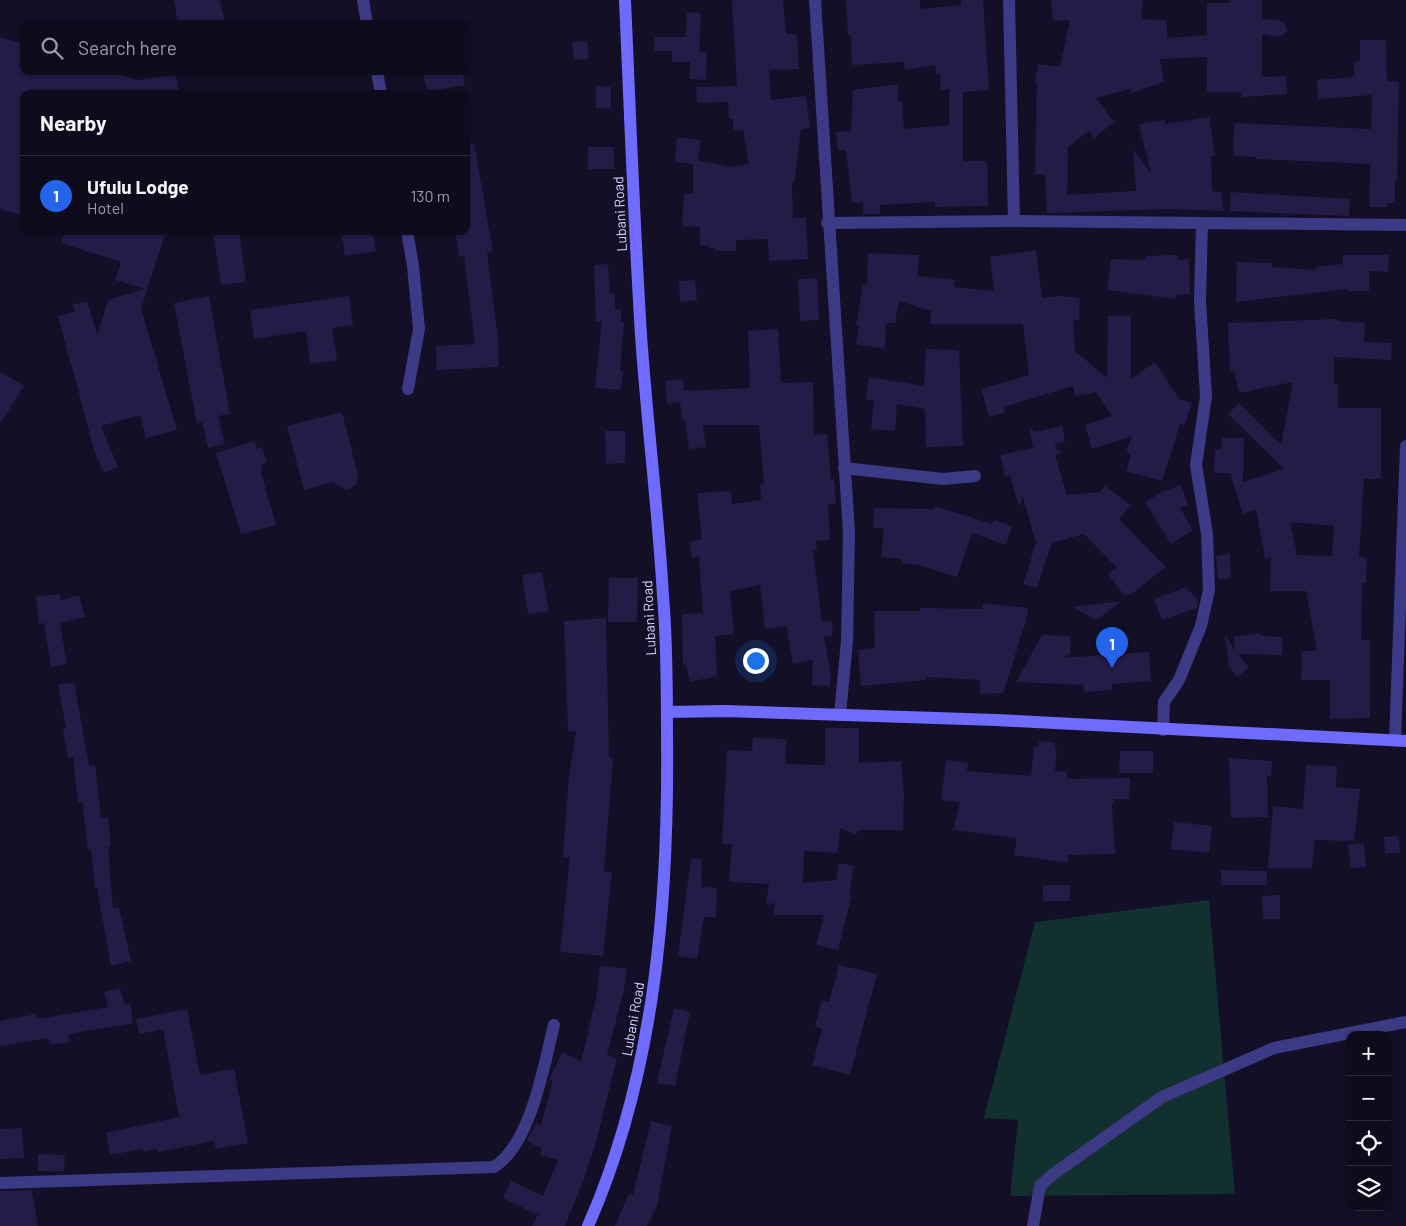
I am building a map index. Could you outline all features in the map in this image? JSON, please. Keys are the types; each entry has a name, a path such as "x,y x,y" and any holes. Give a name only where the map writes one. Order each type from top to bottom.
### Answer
{"street":[{"path":"363,0 366,20"},
{"name":"Lubani Road","path":"588,1226 622,1135 638,1072 651,1006 664,875 668,794 664,598 641,336 625,0"},
{"path":"815,0 849,553 847,641 840,715"},
{"path":"1009,0 1014,221"},
{"path":"378,75 380,90"},
{"path":"828,223 1014,221 1406,225"},
{"path":"1163,730 1164,702 1179,680 1201,626 1208,590 1207,534 1196,465 1206,396 1200,301 1202,224"},
{"path":"408,235 413,266 419,330 408,389"},
{"path":"667,712 725,711 996,720 1401,741 1406,446"},
{"path":"844,468 943,479 975,476"},
{"path":"1033,1226 1040,1186 1052,1175 1162,1098 1274,1048 1406,1022"},
{"path":"0,1183 494,1167 512,1150 523,1132 543,1072 554,1025"}],"green space":[{"path":"1209,900 1235,1194 1010,1196 1018,1120 984,1118 1035,922"}],"building":[{"path":"174,0 220,0 224,20 177,20"},
{"path":"732,0 783,0 786,34 797,34 799,69 769,70 771,100 806,96 810,128 801,129 794,183 792,182 793,218 806,218 808,259 769,261 768,239 736,240 736,251 715,251 715,248 709,248 709,245 700,245 700,227 682,226 684,193 693,194 693,164 675,162 677,137 701,140 698,160 731,167 749,164 743,130 733,131 733,119 729,119 728,102 697,103 696,87 737,86"},
{"path":"846,0 920,0 920,9 961,5 961,0 983,0 989,90 963,92 963,161 987,161 988,206 935,207 935,202 880,205 880,214 863,214 863,202 852,203 846,150 838,150 836,132 851,131 853,90 898,84 898,102 902,101 904,129 949,125 949,89 941,90 940,73 936,74 935,65 905,70 904,62 852,65 851,35 848,35"},
{"path":"1143,0 1141,19 1167,20 1167,38 1207,35 1207,3 1231,3 1231,0 1262,0 1262,19 1280,20 1284,23 1288,30 1283,35 1278,37 1262,34 1262,77 1286,76 1287,94 1241,97 1241,92 1207,92 1207,57 1160,59 1164,82 1131,93 1130,89 1096,98 1114,122 1094,138 1089,131 1068,147 1067,195 1136,191 1133,149 1151,173 1139,124 1165,120 1165,124 1209,117 1215,156 1211,156 1212,191 1221,192 1224,211 1167,209 1047,213 1045,175 1035,175 1037,82 1035,82 1038,64 1060,67 1070,20 1053,21 1051,1"},
{"path":"687,12 701,13 699,52 707,52 706,80 689,79 690,62 672,62 672,51 654,51 655,37 686,37"},
{"path":"0,37 20,43 20,75 121,75 137,80 176,75 178,90 20,90 20,215 0,209"},
{"path":"1360,40 1386,40 1387,81 1399,82 1395,203 1387,203 1387,207 1369,207 1370,164 1256,159 1256,157 1233,156 1234,123 1371,129 1372,95 1318,99 1317,80 1354,77 1354,62 1360,61"},
{"path":"587,41 589,59 574,60 572,42"},
{"path":"424,75 463,75 465,85 427,90"},
{"path":"596,86 611,87 611,108 596,108"},
{"path":"470,143 474,143 493,251 487,252 498,339 499,367 437,370 436,346 475,344 464,256 459,257 456,235 470,235"},
{"path":"588,147 614,147 614,169 588,169"},
{"path":"1231,192 1350,199 1349,216 1230,211"},
{"path":"64,235 165,235 141,309 177,430 146,438 140,415 101,426 118,467 104,473 95,453 58,316 75,312 72,305 87,301 97,335 108,300 146,289 115,280 121,262 61,243"},
{"path":"214,235 240,235 246,282 221,285"},
{"path":"342,235 374,235 376,251 345,256"},
{"path":"1036,250 1042,298 1060,296 1080,298 1079,320 1073,320 1075,351 1107,378 1108,316 1131,316 1131,379 1155,362 1179,399 1192,403 1185,425 1180,424 1162,481 1126,471 1131,454 1126,452 1132,436 1092,449 1085,425 1112,416 1096,392 1075,396 1073,386 1004,407 1005,412 989,417 981,389 1029,375 1023,324 930,324 931,311 899,301 895,323 886,323 885,349 856,344 859,326 856,326 863,284 867,285 868,253 919,255 918,276 955,280 954,287 994,291 990,257"},
{"path":"1177,255 1177,260 1189,259 1190,294 1175,295 1176,299 1107,290 1111,259 1146,260 1146,256"},
{"path":"1343,255 1389,255 1388,272 1369,271 1369,291 1347,291 1347,289 1236,302 1237,262 1272,263 1272,267 1317,270 1316,267 1343,264"},
{"path":"608,264 610,293 615,293 615,309 621,309 621,322 624,322 620,370 623,371 621,390 595,388 602,321 596,321 594,265"},
{"path":"817,278 819,320 800,321 798,279"},
{"path":"695,280 697,300 680,302 679,281"},
{"path":"209,296 230,414 218,416 225,444 208,448 202,422 197,424 174,303"},
{"path":"349,296 353,325 332,328 337,360 310,364 306,331 254,339 250,310"},
{"path":"1337,319 1338,321 1365,323 1364,342 1392,343 1391,360 1334,357 1334,385 1338,385 1338,408 1381,408 1381,479 1364,479 1359,557 1367,558 1366,583 1362,583 1361,640 1370,640 1370,718 1330,719 1330,680 1301,680 1302,651 1317,651 1306,591 1270,591 1271,557 1265,559 1256,509 1243,514 1230,473 1214,473 1215,449 1221,449 1222,438 1244,438 1243,482 1284,469 1228,414 1239,403 1281,445 1293,382 1239,393 1234,371 1230,371 1228,323","holes":["1290,522 1334,526 1332,556 1297,555"]},
{"path":"778,329 781,383 813,382 814,435 827,434 831,480 834,479 836,503 828,504 830,540 816,541 817,550 813,550 822,622 831,620 833,629 832,636 824,637 831,674 830,686 812,685 813,660 793,664 786,626 765,629 760,585 730,591 734,634 715,636 717,676 690,682 686,664 683,665 682,614 703,613 699,556 692,558 689,542 702,539 697,493 731,491 732,504 761,500 760,485 764,484 759,425 703,425 706,447 689,449 685,419 682,419 680,402 667,404 665,381 683,379 684,391 750,388 748,331"},
{"path":"926,349 959,350 963,446 926,447 925,409 897,404 895,431 871,429 874,401 866,399 869,377 924,386"},
{"path":"0,372 24,386 0,424"},
{"path":"342,412 358,475 356,485 347,490 332,482 304,490 287,426"},
{"path":"1062,426 1065,442 1055,444 1056,448 1062,453 1055,455 1067,495 1100,492 1105,486 1130,505 1119,519 1166,567 1130,595 1124,595 1108,574 1117,568 1084,534 1052,543 1037,588 1023,584 1036,543 1023,497 1019,507 1010,475 1005,476 1000,455 1033,448 1029,428 1035,432"},
{"path":"605,431 625,431 625,463 606,464"},
{"path":"254,441 257,449 262,447 267,462 261,464 263,471 261,472 276,525 241,534 216,453"},
{"path":"1181,485 1188,505 1180,508 1193,530 1171,544 1145,502 1162,492"},
{"path":"935,506 992,524 994,520 1012,526 1006,545 972,533 957,577 919,565 901,563 902,559 881,557 884,528 873,528 874,508 934,509"},
{"path":"1230,554 1231,578 1218,579 1216,556"},
{"path":"542,572 549,611 528,614 522,575"},
{"path":"609,578 638,578 637,622 608,622"},
{"path":"1186,587 1198,600 1197,608 1162,620 1154,599"},
{"path":"60,594 61,600 79,595 85,617 60,623 67,664 51,667 44,623 39,624 36,597"},
{"path":"1122,601 1096,620 1073,607"},
{"path":"983,603 1028,608 1026,621 1003,693 980,694 980,680 926,677 926,680 861,686 858,650 875,646 874,611 920,611 920,608 982,609"},
{"path":"606,618 609,758 613,759 604,872 612,872 603,956 560,952 570,857 563,857 569,776 576,731 568,732 564,621"},
{"path":"1260,633 1260,636 1283,637 1282,655 1238,654 1249,668 1237,677 1229,666 1225,635 1235,650 1234,637"},
{"path":"1042,635 1071,636 1070,654 1061,658 1149,652 1151,681 1113,684 1111,690 1084,692 1083,685 1016,682"},
{"path":"74,682 89,766 95,765 101,818 108,817 111,846 108,847 113,908 119,907 131,961 111,966 97,888 95,888 91,849 88,849 82,802 78,802 73,757 68,758 63,729 66,728 58,685"},
{"path":"825,728 859,728 859,763 901,761 904,794 903,830 858,830 856,835 840,828 838,853 804,851 803,883 836,880 839,863 854,866 849,895 852,895 838,950 816,945 824,915 773,915 775,904 766,903 769,884 729,882 732,844 722,844 727,750 752,751 753,738 786,739 785,764 825,765"},
{"path":"1039,741 1055,742 1055,749 1057,749 1055,771 1067,772 1067,779 1130,778 1129,799 1114,799 1112,806 1115,854 1068,855 1068,863 1014,855 1017,838 953,830 960,802 941,800 946,760 968,763 967,771 1031,776 1034,747 1039,747"},
{"path":"1120,751 1153,751 1153,773 1119,773"},
{"path":"1229,758 1272,761 1271,776 1267,776 1268,817 1231,818"},
{"path":"1306,765 1337,766 1336,787 1360,789 1354,841 1315,840 1312,868 1268,868 1273,806 1303,809"},
{"path":"1174,822 1212,826 1209,853 1171,849"},
{"path":"1399,836 1400,853 1385,853 1384,837"},
{"path":"1364,843 1366,867 1351,868 1348,845"},
{"path":"691,858 702,859 701,887 717,888 716,917 704,917 697,959 678,956"},
{"path":"1221,870 1267,871 1267,885 1221,885"},
{"path":"1043,885 1070,885 1070,901 1043,901"},
{"path":"1280,895 1280,919 1263,919 1262,896"},
{"path":"839,965 877,974 850,1075 812,1065 822,1029 815,1026 822,1000 829,1002"},
{"path":"600,966 627,969 624,990 607,1055 617,1058 598,1135 586,1174 565,1226 532,1226 538,1215 503,1198 511,1181 543,1196 558,1160 540,1155 542,1149 527,1141 536,1123 541,1125 553,1080 549,1080 562,1052 581,1061 596,999"},
{"path":"120,988 125,1004 130,1003 133,1023 69,1034 70,1042 50,1045 48,1038 0,1046 0,1021 36,1014 37,1019 108,1007 104,992"},
{"path":"674,1008 690,1012 675,1086 657,1083"},
{"path":"187,1009 200,1075 234,1069 248,1143 216,1149 214,1141 158,1152 157,1149 143,1152 143,1149 110,1155 106,1133 179,1117 163,1029 139,1034 136,1019"},
{"path":"651,1121 672,1126 657,1206 647,1226 615,1226 629,1193 633,1195"},
{"path":"22,1128 24,1158 0,1159 0,1129"},
{"path":"38,1154 65,1155 64,1171 38,1171"},
{"path":"32,1190 38,1226 0,1226 0,1191"}],"place":[{"name":"Ufulu Lodge","path":"1112,668"}]}
